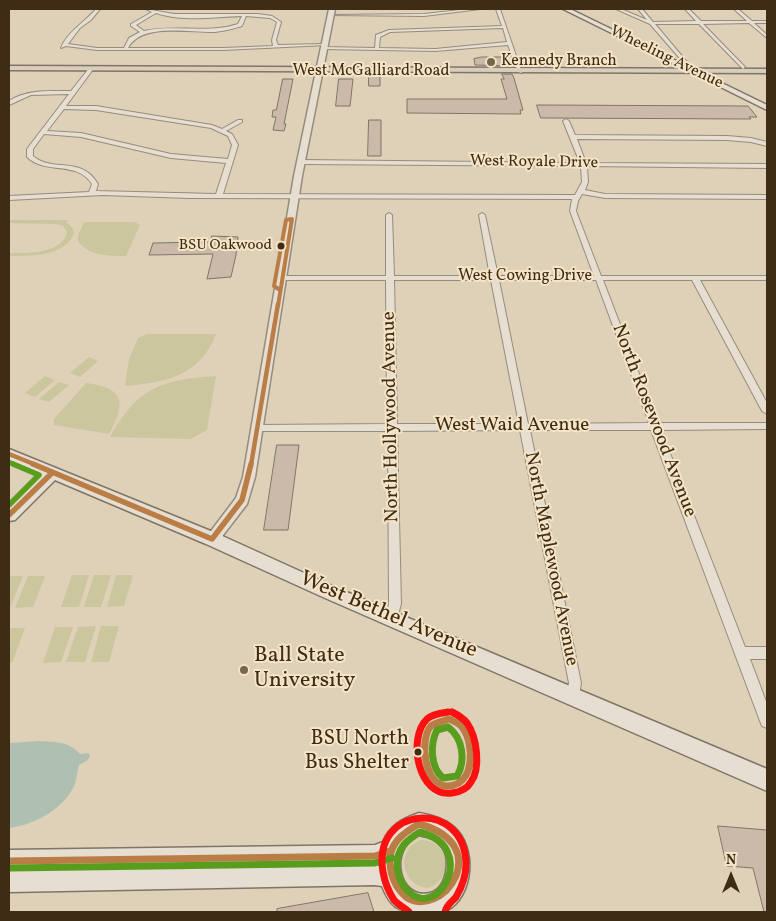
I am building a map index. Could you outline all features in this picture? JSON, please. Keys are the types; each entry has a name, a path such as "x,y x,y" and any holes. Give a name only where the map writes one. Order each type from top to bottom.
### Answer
{"main road":[{"name":"Wheeling Avenue","path":"566,9 767,108"},
{"name":"West McGalliard Road","path":"9,69 767,71"},
{"name":"West Bethel Avenue","path":"9,454 212,539 767,780"},
{"path":"9,502 48,471"},
{"path":"9,515 48,471"},
{"path":"420,824 434,826 445,832 453,842 458,866 456,880 448,897 427,908 403,898 394,887 390,876 390,851 396,838 407,828 420,824"},
{"path":"9,861 374,856 390,851"},
{"path":"9,880 374,873 390,876"}],"street":[{"path":"98,9 90,19 78,27 64,46 125,49 325,46 435,50 510,43"},
{"path":"148,9 154,12 175,15 264,15 279,22 274,40 276,47"},
{"path":"396,15 398,9"},
{"path":"212,539 226,524 242,500 249,477 301,162 321,70 331,12 396,15 434,14 478,9"},
{"path":"498,9 519,71"},
{"path":"618,9 651,23 767,22"},
{"path":"640,9 692,71"},
{"path":"687,9 743,68"},
{"path":"736,9 767,37"},
{"path":"144,33 133,25 154,12"},
{"path":"125,49 133,38 144,33 228,30 240,25 245,15"},
{"path":"376,49 378,36 389,31 504,27"},
{"path":"665,57 678,54"},
{"path":"91,69 29,150 30,158 42,164 70,167 85,172 94,181 92,193"},
{"path":"9,103 18,97 32,94 73,93"},
{"path":"62,107 96,108 206,126 223,131 230,135 235,142 219,196"},
{"path":"223,131 240,121"},
{"name":"North Rosewood Avenue","path":"566,121 583,164 585,181 577,194 573,211 767,721"},
{"path":"42,132 80,135 179,158 230,161"},
{"path":"573,137 727,138 767,144"},
{"name":"West Royale Drive","path":"301,162 767,166"},
{"path":"9,198 92,193 219,196 577,194 605,196 767,197"},
{"name":"North Hollywood Avenue","path":"389,215 395,604 392,618"},
{"name":"North Maplewood Avenue","path":"482,215 575,682 573,696"},
{"path":"694,277 767,411"},
{"name":"West Cowing Drive","path":"282,278 767,278"},
{"name":"West Waid Avenue","path":"257,428 767,426"},
{"path":"742,653 767,653"}],"shaded area":[{"path":"9,220 68,220 66,222 73,228 74,234 69,242 55,251 46,254 9,256 9,253 51,249 64,240 67,232 63,226 56,224 9,223"},
{"path":"84,222 135,222 140,225 126,256 112,256 94,253 78,242 78,235"},
{"path":"147,334 216,334 200,360 180,375 154,382 125,386 129,359 138,338"},
{"path":"89,357 98,361 80,377 70,373"},
{"path":"45,376 55,380 35,397 25,393"},
{"path":"216,376 207,430 190,439 110,437 120,420 131,407 153,389 180,380"},
{"path":"59,382 69,385 49,402 39,399"},
{"path":"86,383 108,389 119,398 118,413 109,434 54,425 54,419"},
{"path":"72,575 89,575 79,607 61,607"},
{"path":"94,575 111,575 101,607 84,607"},
{"path":"116,575 133,575 124,606 107,607"},
{"path":"9,576 23,576 10,608 9,608"},
{"path":"28,576 45,576 33,607 15,608"},
{"path":"96,626 85,662 66,662 78,627"},
{"path":"101,626 119,626 109,662 91,662"},
{"path":"55,627 73,627 61,662 43,663"},
{"path":"9,628 25,628 12,663 9,663"},
{"path":"39,741 66,744 80,754 88,753 90,755 88,760 79,765 74,785 61,804 37,820 9,828 9,743"},
{"path":"421,840 431,842 438,847 443,853 445,861 445,870 442,878 436,884 427,888 411,880 404,866 407,851"}],"building":[{"name":"Kennedy Branch","path":"502,57 506,59 509,66 475,65 474,59"},
{"path":"369,73 380,73 380,86 369,86"},
{"path":"502,74 512,74 514,78 523,110 520,110 521,114 407,113 407,99 507,99 501,79 504,79"},
{"path":"283,79 293,79 284,131 273,130 276,117 272,117 273,110 276,110"},
{"path":"339,79 353,79 350,106 336,106"},
{"path":"537,105 748,106 757,117 749,117 751,119 541,118"},
{"path":"369,120 381,120 381,156 368,156"},
{"path":"212,236 238,237 231,277 207,279 213,254 149,255 153,243 210,242"},
{"path":"277,445 299,445 288,530 264,530"},
{"path":"718,826 767,830 767,912 764,912 753,868 727,866"},
{"path":"368,893 374,912 277,912 277,909"}],"transit line":[{"path":"9,454 212,539 242,500 249,477 292,219 286,220 274,286 280,290"},
{"path":"9,462 39,475 9,505"},
{"path":"9,515 52,473"},
{"path":"448,712 432,716 424,722 419,734 418,747 420,769 427,784 432,789 447,794 467,787 476,772 476,755 471,729 464,719 452,712"},
{"path":"449,719 459,724 465,732 468,744 469,766 465,779 455,785 446,786 436,783 430,775 425,744 428,731 433,724 449,719"},
{"path":"448,727 457,736 462,757 460,771 457,776 443,778 436,770 432,748 434,735 437,730 448,727"},
{"path":"409,912 393,899 385,884 381,860 386,840 397,826 413,819 430,817 446,824 459,838 466,861 466,872 461,887 446,907 445,912"},
{"path":"419,824 439,831 447,837 457,851 458,860 455,882 448,894 438,902 423,905 409,900 399,891 392,877 390,862 393,847 402,834 419,824"},
{"path":"420,832 441,841 449,853 450,860 449,876 444,887 436,895 424,899 413,896 404,888 399,877 397,864 399,851 407,840 420,832"},
{"path":"9,861 375,856 390,851"},
{"path":"9,868 375,863 392,858"}],"place":[{"name":"Kennedy Branch","path":"491,62"},
{"name":"BSU Oakwood","path":"281,246"},
{"name":"Ball State University","path":"244,670"},
{"name":"BSU North Bus Shelter","path":"418,752"}]}
